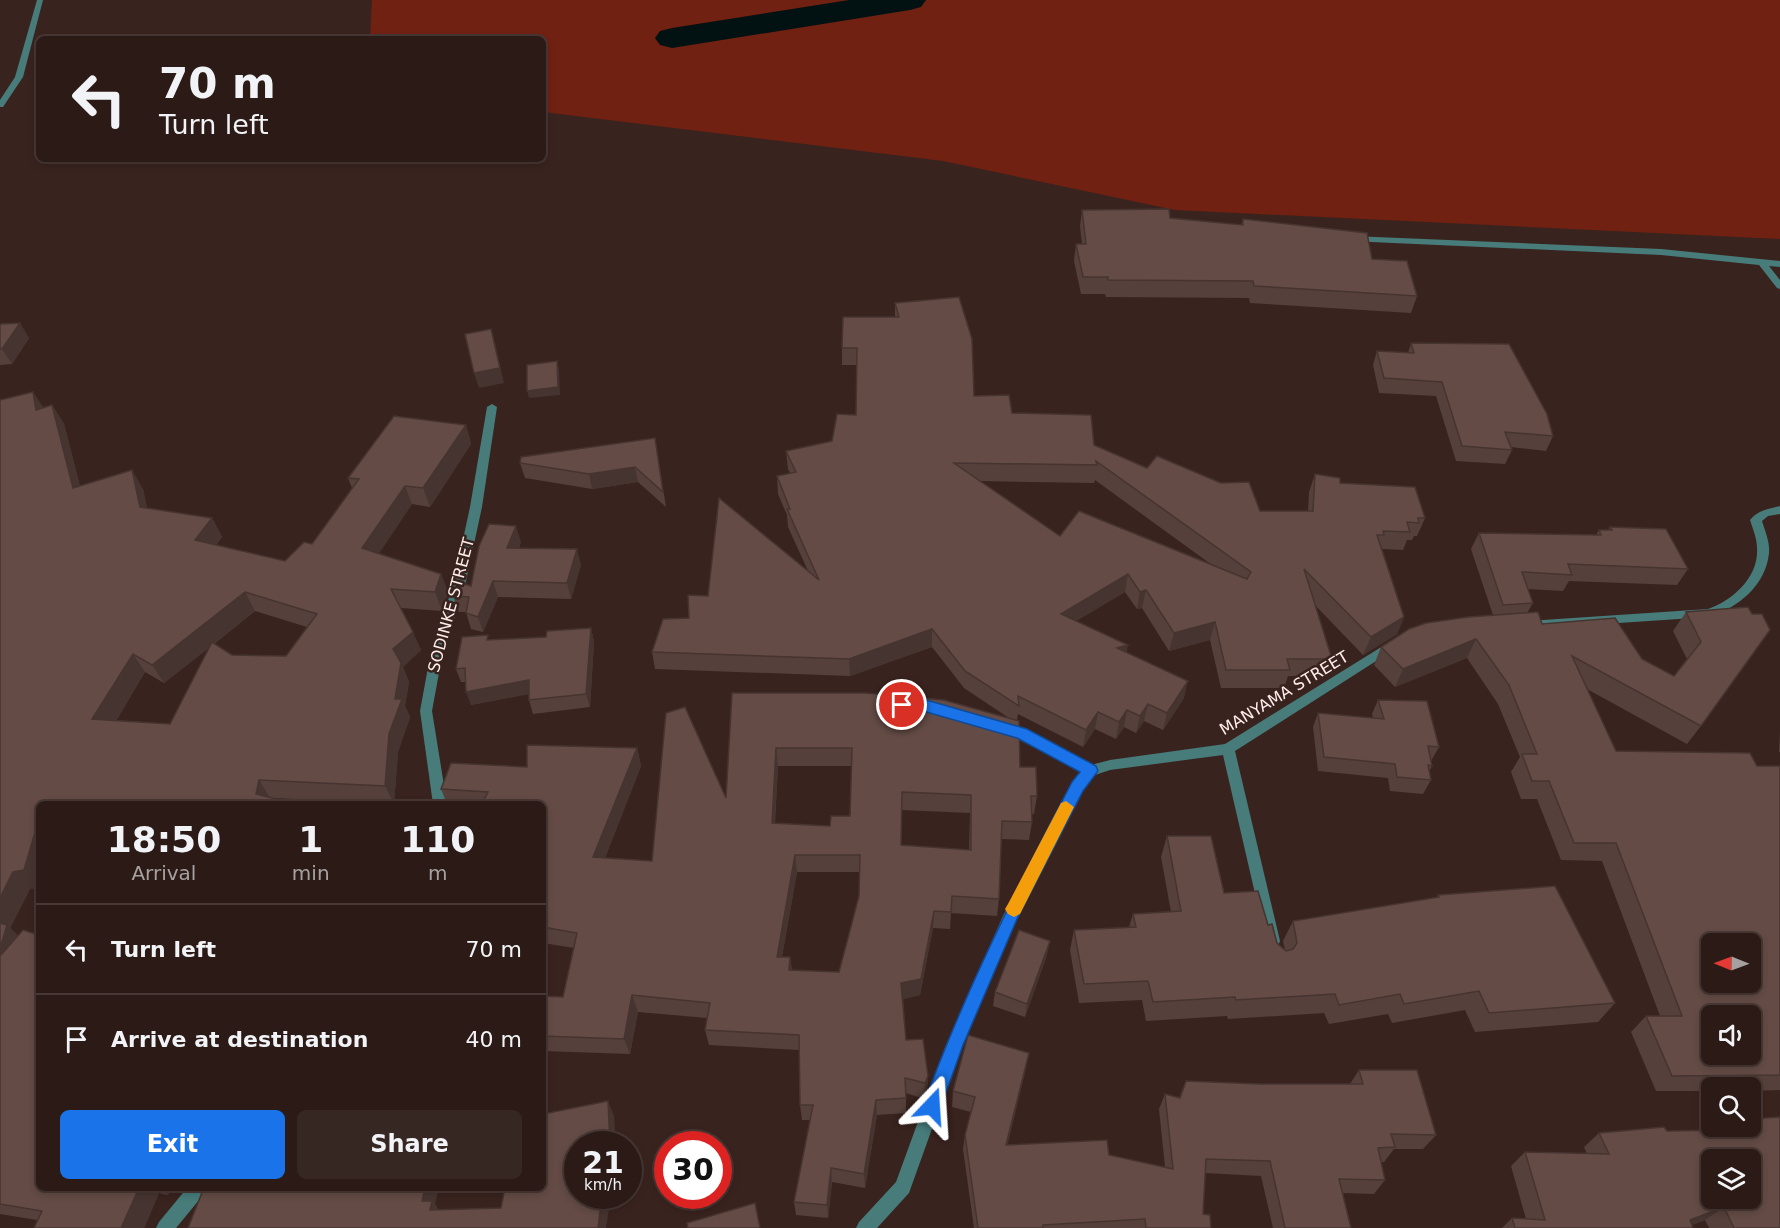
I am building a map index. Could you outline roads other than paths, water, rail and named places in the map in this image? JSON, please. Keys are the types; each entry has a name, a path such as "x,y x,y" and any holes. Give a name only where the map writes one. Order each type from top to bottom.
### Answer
{"street":[{"path":"0,105 19,77 40,0"},
{"path":"1347,239 1661,252 1762,264 1780,264"},
{"path":"1762,264 1780,286"},
{"name":"SODINKE STREET","path":"440,801 426,711 435,662 460,581 474,518 492,407"},
{"path":"1512,626 1709,613 1724,609 1756,579 1764,551 1756,520 1765,513 1780,510"},
{"name":"MANYAMA STREET","path":"1090,771 1110,765 1228,749 1400,640"},
{"path":"865,1228 903,1187 954,1045 1010,916 1077,786 1090,771 1022,733 989,724"},
{"path":"1228,749 1276,951"},
{"path":"165,1228 196,1191"}],"waterway":[{"path":"672,38 910,0"}]}
